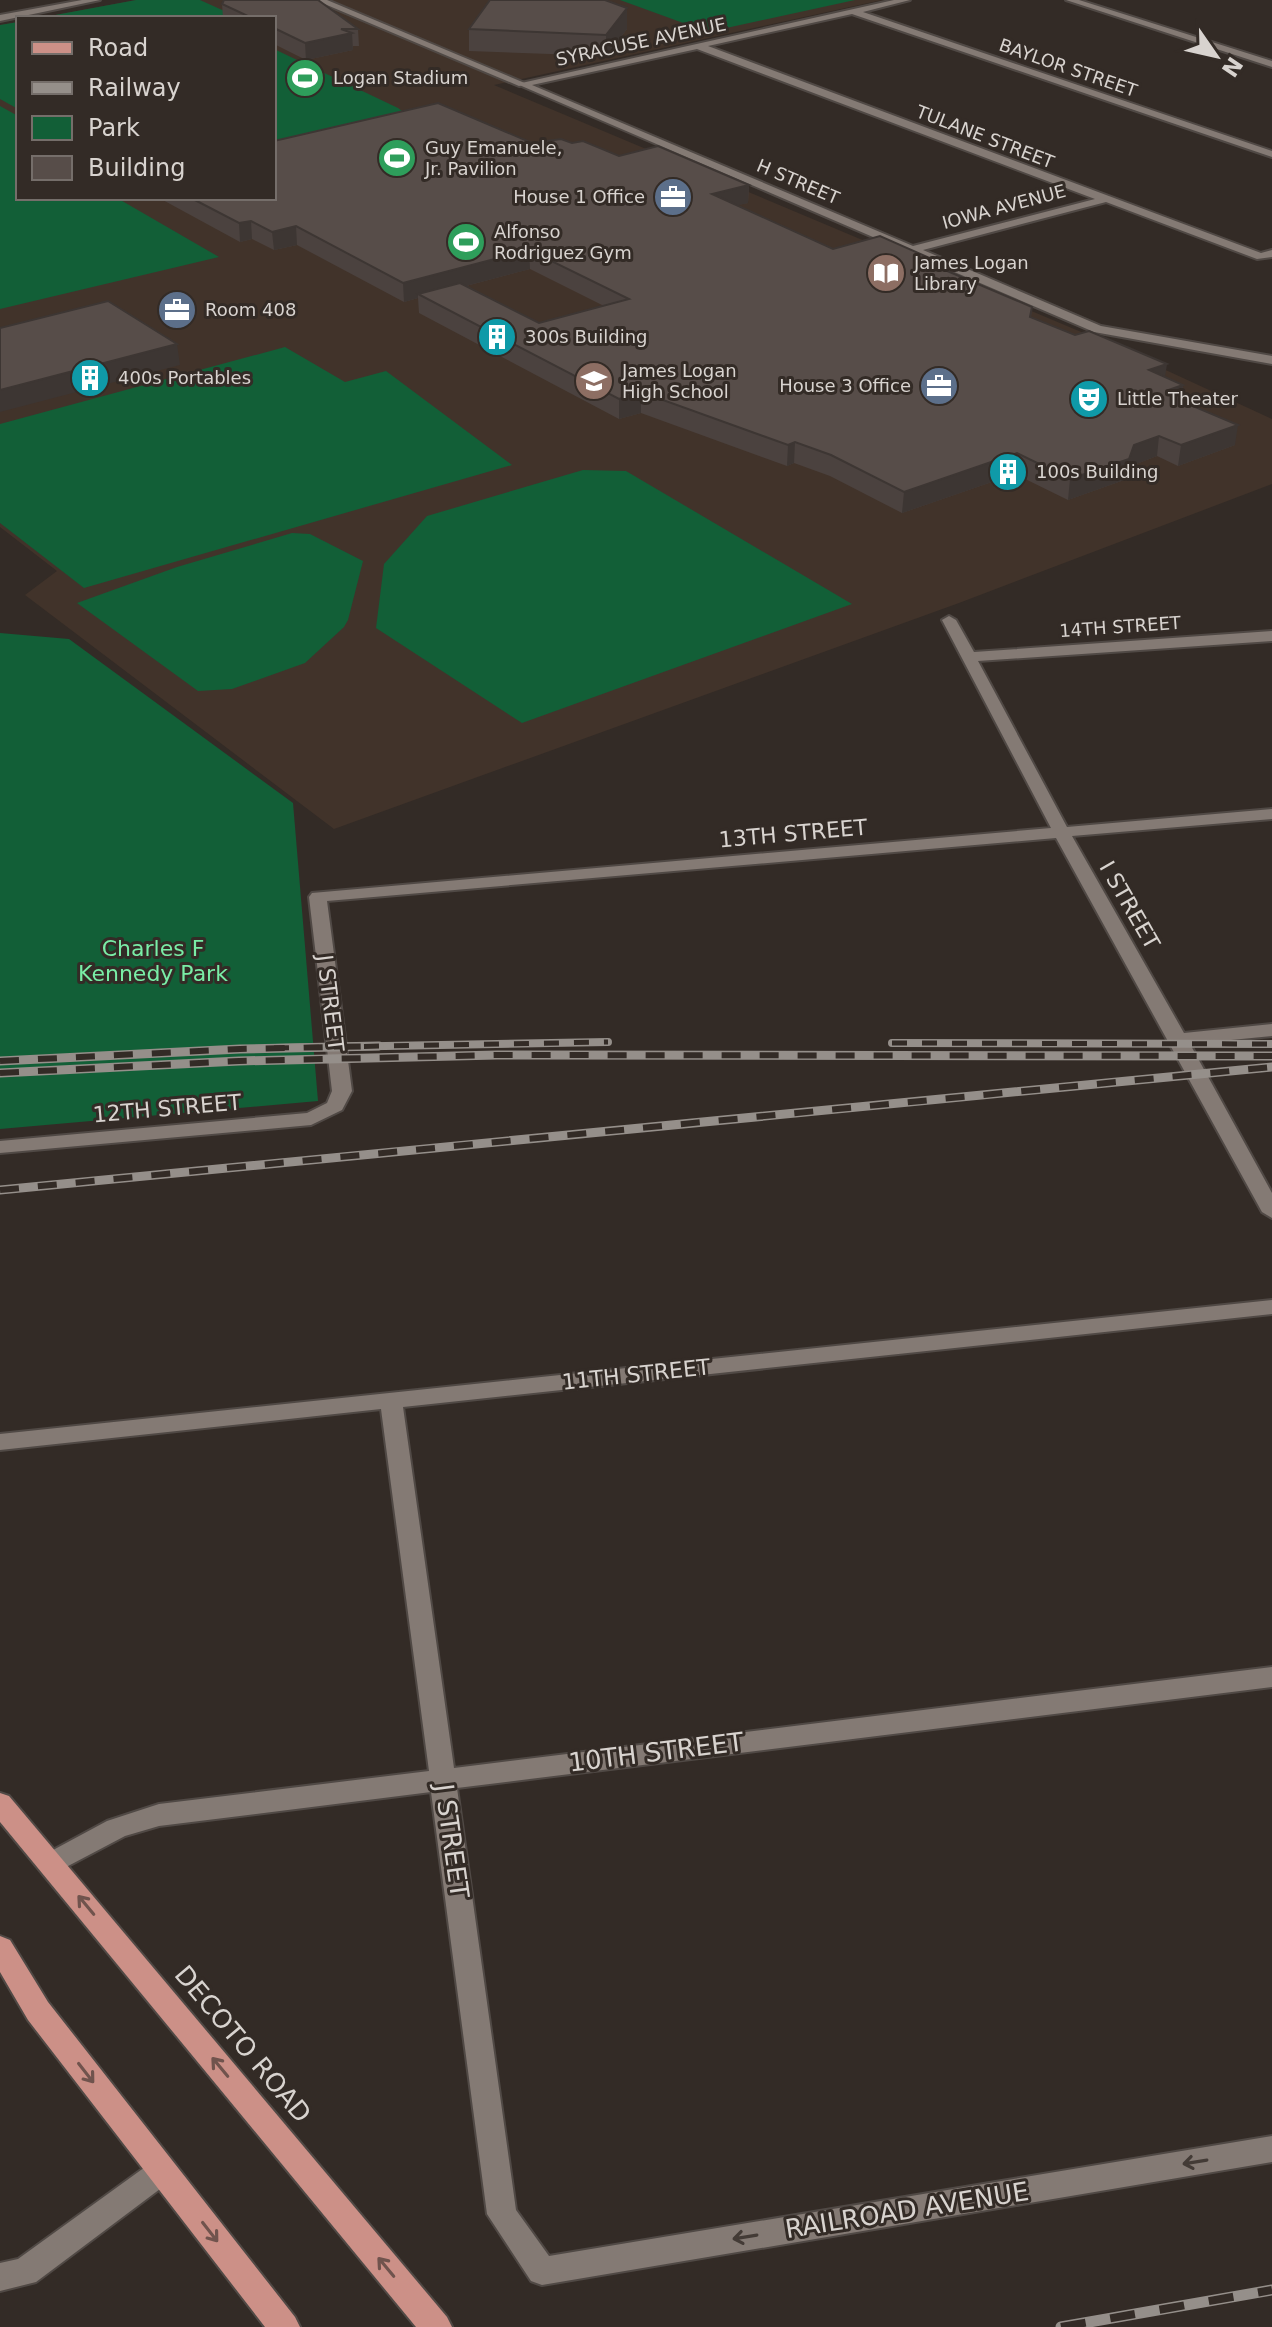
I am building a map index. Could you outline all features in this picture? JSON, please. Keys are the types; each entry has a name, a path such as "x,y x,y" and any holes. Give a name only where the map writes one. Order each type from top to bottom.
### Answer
{"main road":[{"name":"DECOTO ROAD","path":"0,1803 436,2327"},
{"path":"0,1948 38,2011 284,2327"}],"street":[{"path":"0,8 41,0"},
{"path":"0,18 96,0"},
{"name":"H STREET","path":"319,0 1098,329 1272,360"},
{"name":"SYRACUSE AVENUE","path":"522,84 906,0"},
{"path":"1070,0 1272,64"},
{"name":"BAYLOR STREET","path":"854,12 1272,154"},
{"name":"TULANE STREET","path":"699,46 1106,199 1266,255"},
{"name":"IOWA AVENUE","path":"911,250 1106,199"},
{"name":"I STREET","path":"949,620 1061,832 1272,1212"},
{"name":"14TH STREET","path":"970,657 1272,636"},
{"name":"13TH STREET","path":"318,897 1272,814"},
{"name":"J STREET","path":"318,897 342,1091 335,1106"},
{"path":"1178,1039 1272,1030"},
{"name":"12TH STREET","path":"0,1147 311,1119 335,1106"},
{"name":"11TH STREET","path":"0,1442 1272,1307"},
{"name":"J STREET","path":"391,1400 502,2214 542,2271"},
{"name":"10TH STREET","path":"51,1864 96,1836 134,1820 444,1778 1272,1677"},
{"name":"RAILROAD AVENUE","path":"542,2271 1272,2149"},
{"path":"0,2277 25,2272 162,2171"}],"shaded area":[{"name":"James Logan High School","path":"136,0 882,0 494,85 1105,342 1272,419 1272,484 959,603 334,829 25,595 57,571 0,527 0,25 16,22 16,200 276,200 276,16 50,16"}],"green space":[{"path":"136,0 200,0 231,14 230,16 50,16"},
{"path":"620,0 855,0 708,32"},
{"path":"16,22 16,108 0,99 0,25"},
{"name":"Logan Stadium","path":"276,50 398,108 402,111 396,121 276,150"},
{"path":"0,106 16,115 16,200 120,200 219,257 0,309"},
{"path":"285,347 345,382 386,371 512,465 84,588 0,523 0,424"},
{"path":"583,470 626,471 852,604 522,723 376,628 384,564 427,516"},
{"path":"292,533 310,534 363,561 348,620 305,663 232,689 198,691 77,603 177,567"},
{"name":"Charles F Kennedy Park","path":"0,633 69,639 293,803 318,1101 0,1129"}],"building":[{"path":"224,0 318,0 358,29 341,29 352,33 305,43 276,29 276,16 248,16 222,4"},
{"path":"490,0 605,0 627,8 606,35 469,29"},
{"path":"438,103 532,143 561,139 572,143 583,141 619,156 658,146 749,185 712,194 833,249 880,236 934,260 926,262 1032,307 1030,317 1075,335 1089,331 1167,364 1149,370 1183,385 1171,389 1197,400 1188,404 1238,425 1181,445 1159,436 1134,445 1129,459 1070,479 1017,453 904,492 831,455 795,442 788,445 641,392 619,399 418,294 460,283 539,323 629,299 529,250 403,283 296,226 272,232 251,221 239,223 195,200 276,200 276,141"},
{"path":"108,301 177,344 0,390 0,328"}],"railway":[{"path":"348,1047 608,1042"},
{"path":"892,1043 1272,1044"},
{"path":"348,1047 379,1046"},
{"path":"0,1061 348,1047"},
{"path":"274,1048 348,1047"},
{"path":"0,1073 239,1061 497,1055 1272,1056"},
{"path":"0,1190 1272,1067"},
{"path":"1061,2327 1272,2290"}],"place":[{"name":"Logan Stadium","path":"305,78"},
{"name":"Guy Emanuele, Jr. Pavilion","path":"397,158"},
{"name":"House 1 Office","path":"673,197"},
{"name":"Alfonso Rodriguez Gym","path":"466,242"},
{"name":"James Logan Library","path":"886,273"},
{"name":"Room 408","path":"177,310"},
{"name":"300s Building","path":"497,337"},
{"name":"400s Portables","path":"90,378"},
{"name":"James Logan High School","path":"594,381"},
{"name":"House 3 Office","path":"939,386"},
{"name":"Little Theater","path":"1089,399"},
{"name":"100s Building","path":"1008,472"}]}
